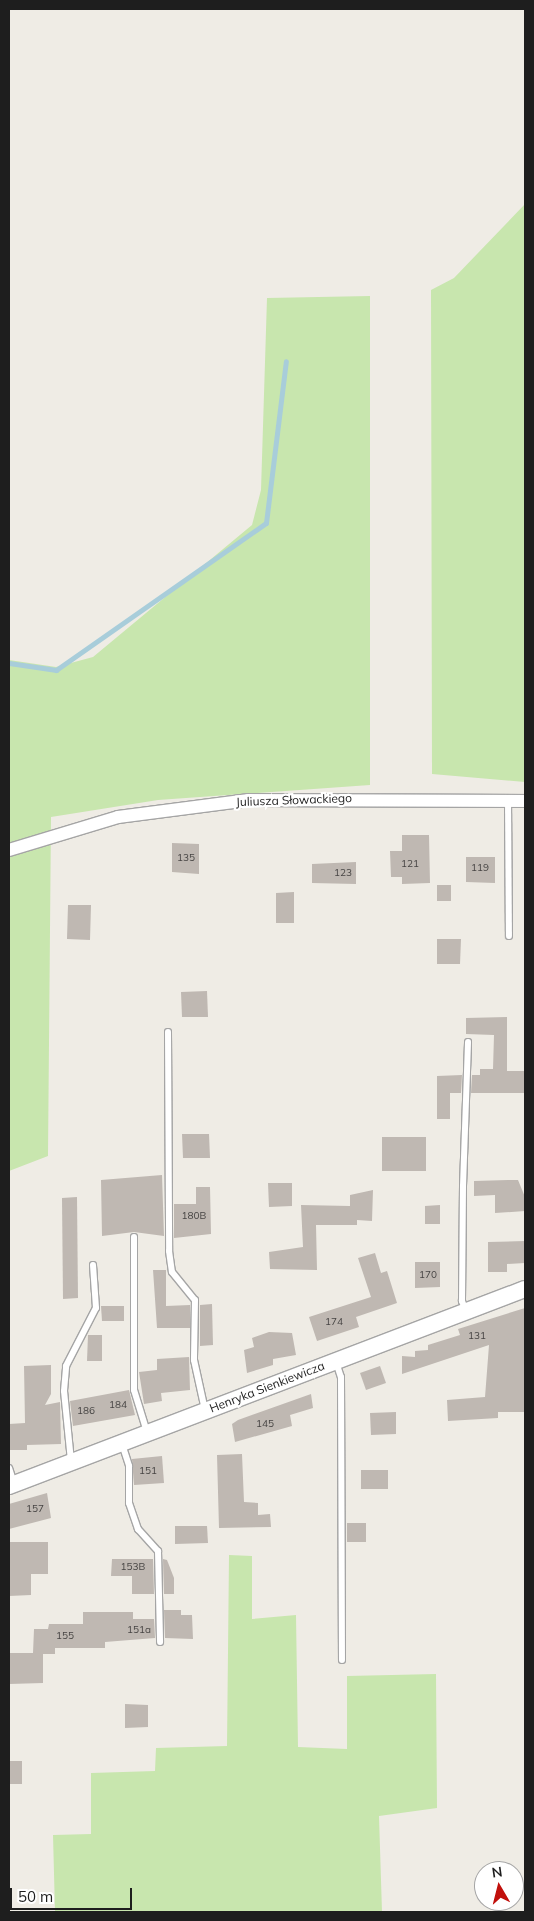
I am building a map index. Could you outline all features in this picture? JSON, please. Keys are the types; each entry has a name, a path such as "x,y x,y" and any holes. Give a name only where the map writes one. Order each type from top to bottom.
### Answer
{"street":[{"name":"Juliusza Słowackiego","path":"9,850 118,817 249,800 525,801"},
{"name":"Henryka Sienkiewicza","path":"11,1485 525,1288"}],"lane":[{"path":"508,800 509,936"},
{"path":"168,1032 169,1251 172,1272 195,1300 194,1360 205,1411"},
{"path":"466,1312 462,1301 462,1205 468,1042"},
{"path":"134,1236 134,1390 148,1433"},
{"path":"72,1462 64,1391 66,1366 96,1308 94,1265"},
{"path":"336,1361 341,1377 342,1660"},
{"path":"121,1443 129,1466 129,1503 138,1529 158,1551 160,1642"},
{"path":"9,1468 11,1485"}],"green space":[{"path":"525,204 525,782 432,774 431,290 454,278"},
{"path":"370,296 370,785 158,800 51,817 48,1156 9,1171 9,660 56,667 93,657 252,525 261,490 267,298"},
{"path":"229,1555 252,1556 252,1619 296,1615 298,1747 347,1749 347,1676 436,1674 437,1808 379,1816 382,1912 55,1912 53,1835 91,1834 91,1773 155,1771 156,1748 227,1746"}],"building":[{"path":"402,835 429,835 430,883 402,884 402,877 391,877 390,851 402,851"},
{"path":"172,843 199,844 199,874 172,872"},
{"path":"466,857 495,857 495,883 466,882"},
{"path":"356,862 356,884 312,883 312,864"},
{"path":"437,885 451,885 451,901 437,901"},
{"path":"294,892 294,923 276,923 276,893"},
{"path":"68,905 91,905 90,940 67,939"},
{"path":"437,939 461,939 460,964 437,964"},
{"path":"207,991 208,1017 182,1017 181,992"},
{"path":"507,1017 507,1071 525,1071 525,1093 471,1093 472,1075 480,1075 480,1069 493,1069 494,1035 466,1034 466,1018"},
{"path":"462,1075 461,1093 450,1093 450,1119 437,1119 437,1076"},
{"path":"182,1134 209,1134 210,1158 183,1158"},
{"path":"382,1137 426,1137 426,1171 382,1171"},
{"path":"162,1175 164,1236 134,1232 102,1236 101,1180"},
{"path":"518,1180 525,1197 525,1211 495,1213 495,1195 474,1196 474,1181"},
{"path":"268,1183 292,1183 292,1206 269,1207"},
{"path":"196,1187 210,1187 211,1234 174,1238 174,1204 196,1204"},
{"path":"373,1190 372,1221 357,1220 357,1225 316,1225 317,1270 270,1269 269,1252 303,1247 301,1205 350,1206 350,1195"},
{"path":"77,1197 78,1298 63,1299 62,1198"},
{"path":"440,1205 440,1224 425,1224 425,1206"},
{"path":"525,1241 525,1263 507,1264 507,1272 488,1272 488,1242"},
{"path":"375,1253 381,1273 387,1271 397,1303 356,1317 359,1327 317,1341 309,1317 371,1297 358,1258"},
{"path":"415,1262 440,1262 440,1287 415,1288"},
{"path":"153,1270 166,1270 166,1306 190,1305 190,1328 157,1328"},
{"path":"212,1304 213,1345 200,1346 200,1305"},
{"path":"101,1306 124,1306 124,1321 102,1321"},
{"path":"525,1308 525,1412 498,1412 498,1418 448,1421 447,1400 485,1397 489,1345 402,1374 402,1356 415,1357 415,1351 428,1350 428,1345 460,1335 458,1329"},
{"path":"269,1332 292,1333 296,1355 273,1359 273,1365 247,1373 244,1350 254,1347 252,1338"},
{"path":"88,1335 102,1335 102,1361 87,1361"},
{"path":"189,1357 190,1390 161,1393 162,1401 144,1404 139,1372 157,1370 157,1359"},
{"path":"51,1365 51,1394 45,1405 60,1402 61,1444 27,1445 27,1450 9,1450 9,1424 25,1423 24,1366"},
{"path":"380,1366 386,1383 366,1390 360,1373"},
{"path":"129,1390 135,1415 73,1426 70,1401"},
{"path":"311,1394 313,1408 290,1415 292,1426 235,1442 232,1424 238,1420"},
{"path":"396,1412 396,1434 371,1435 370,1413"},
{"path":"242,1454 244,1502 258,1503 258,1515 270,1514 271,1527 219,1528 217,1455"},
{"path":"162,1456 164,1483 134,1485 132,1459"},
{"path":"361,1470 388,1470 388,1489 361,1489"},
{"path":"47,1493 51,1518 9,1529 9,1504"},
{"path":"347,1523 366,1523 366,1542 347,1542"},
{"path":"175,1526 207,1526 208,1543 175,1544"},
{"path":"9,1542 48,1542 48,1574 31,1574 31,1595 9,1596"},
{"path":"112,1559 153,1559 154,1594 132,1594 132,1576 111,1576"},
{"path":"163,1559 167,1560 174,1578 174,1594 164,1594"},
{"path":"164,1610 181,1610 181,1615 192,1615 193,1639 165,1638"},
{"path":"83,1612 133,1612 133,1619 154,1619 155,1638 105,1642 105,1648 55,1648 55,1654 43,1654 43,1683 9,1684 10,1653 33,1653 34,1629 48,1629 49,1624 83,1624"},
{"path":"125,1704 148,1705 148,1727 125,1728"},
{"path":"9,1761 22,1761 22,1784 9,1784"}],"waterway":[{"path":"9,663 56,670 266,523 286,361"}]}
